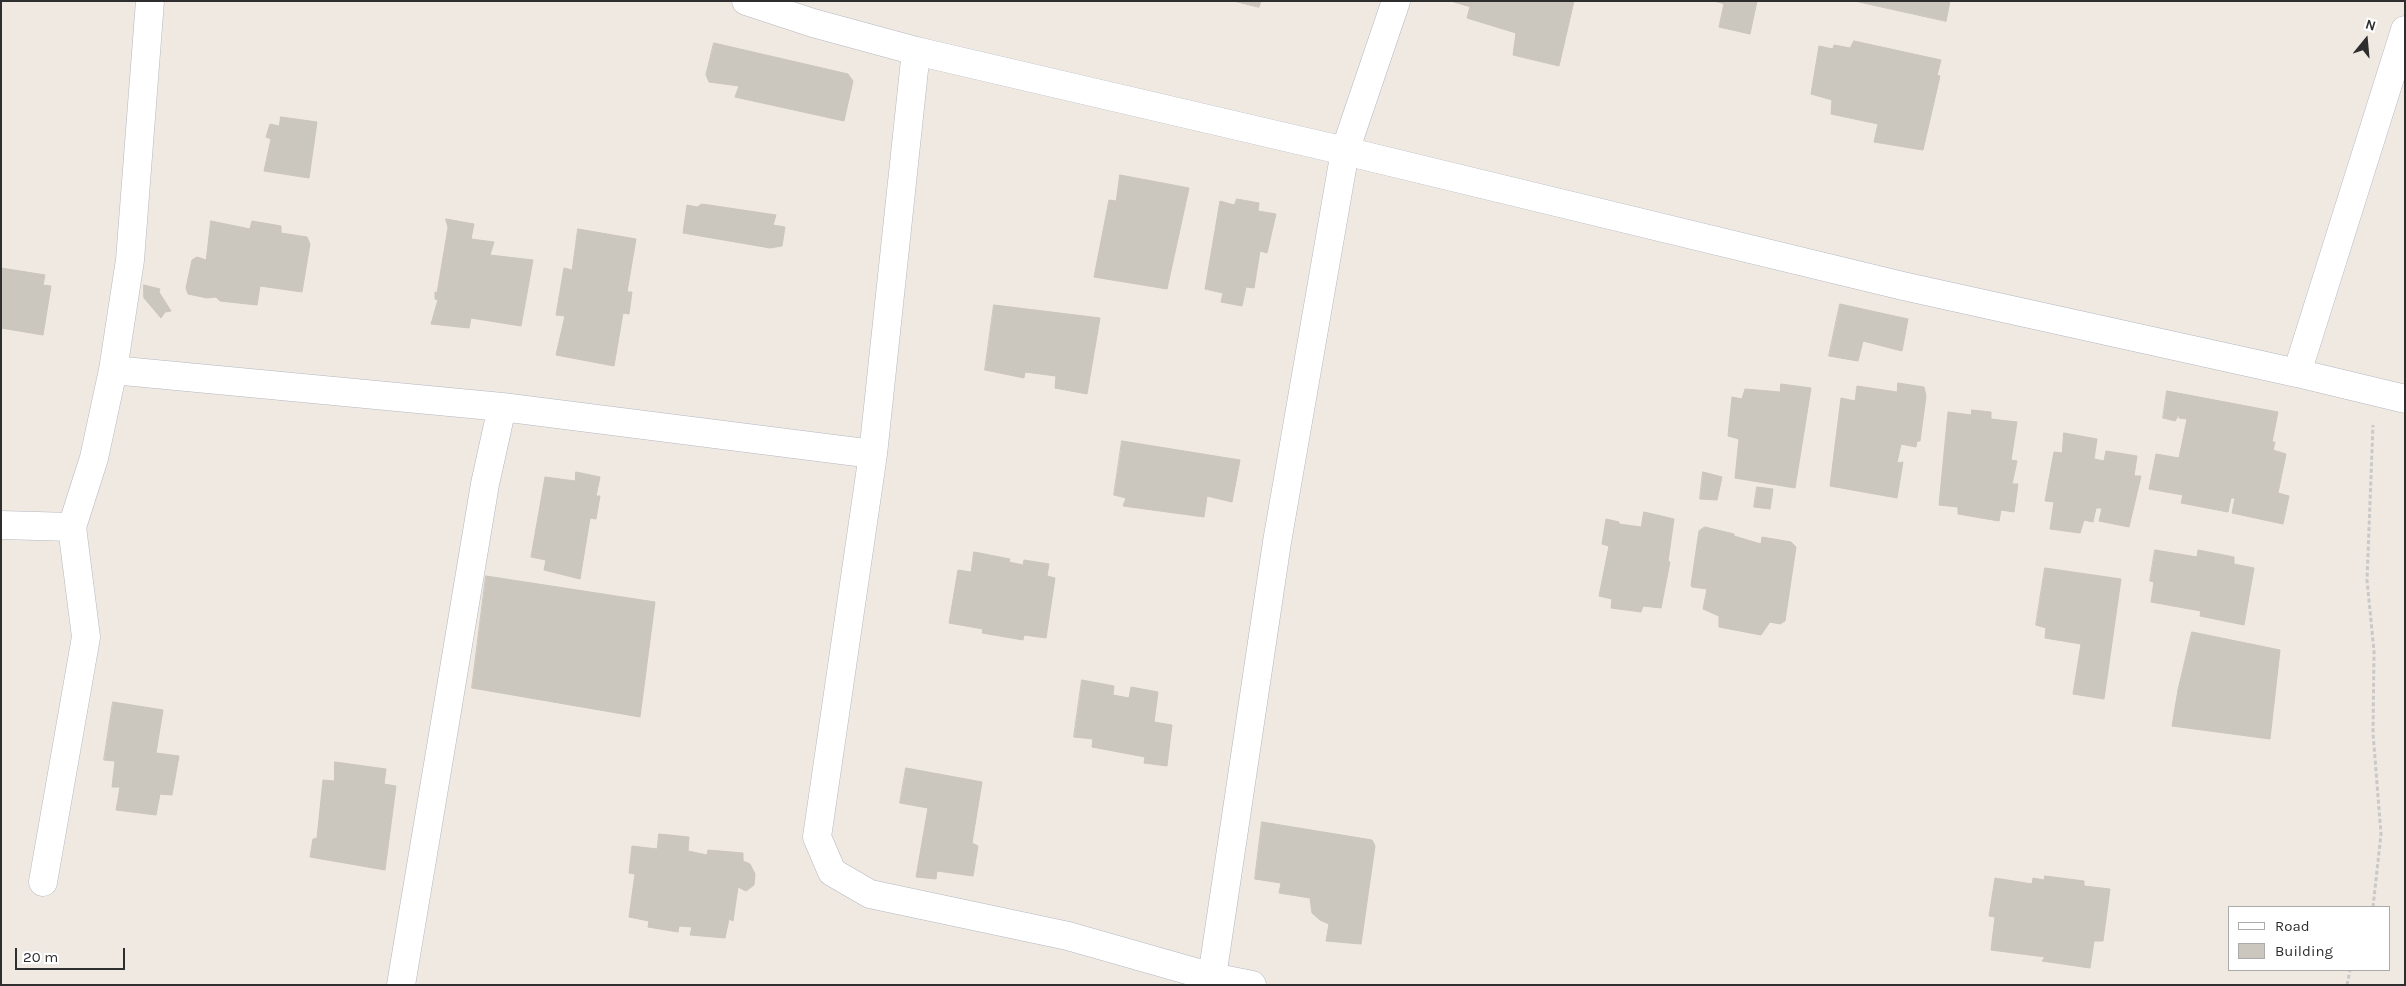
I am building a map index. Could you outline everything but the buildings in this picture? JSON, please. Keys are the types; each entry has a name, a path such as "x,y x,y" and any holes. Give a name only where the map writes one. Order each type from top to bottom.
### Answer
{"street":[{"path":"43,882 86,637 72,527 94,458 113,370 130,260 150,1"},
{"path":"746,1 813,23 916,51 1345,151 1903,286 2297,373 2405,400"},
{"path":"1212,977 1277,542 1345,151 1396,1"},
{"path":"2297,373 2405,30"},
{"path":"916,51 873,454 817,837 832,872 870,894 1068,936 1212,977 1252,985"},
{"path":"113,370 502,406 873,454"},
{"path":"402,985 485,484 502,406"},
{"path":"1,525 72,527"}],"path":[{"path":"2373,906 2381,834 2372,733 2374,651 2368,580 2370,456 2376,392"},
{"path":"2347,985 2350,971"}]}
